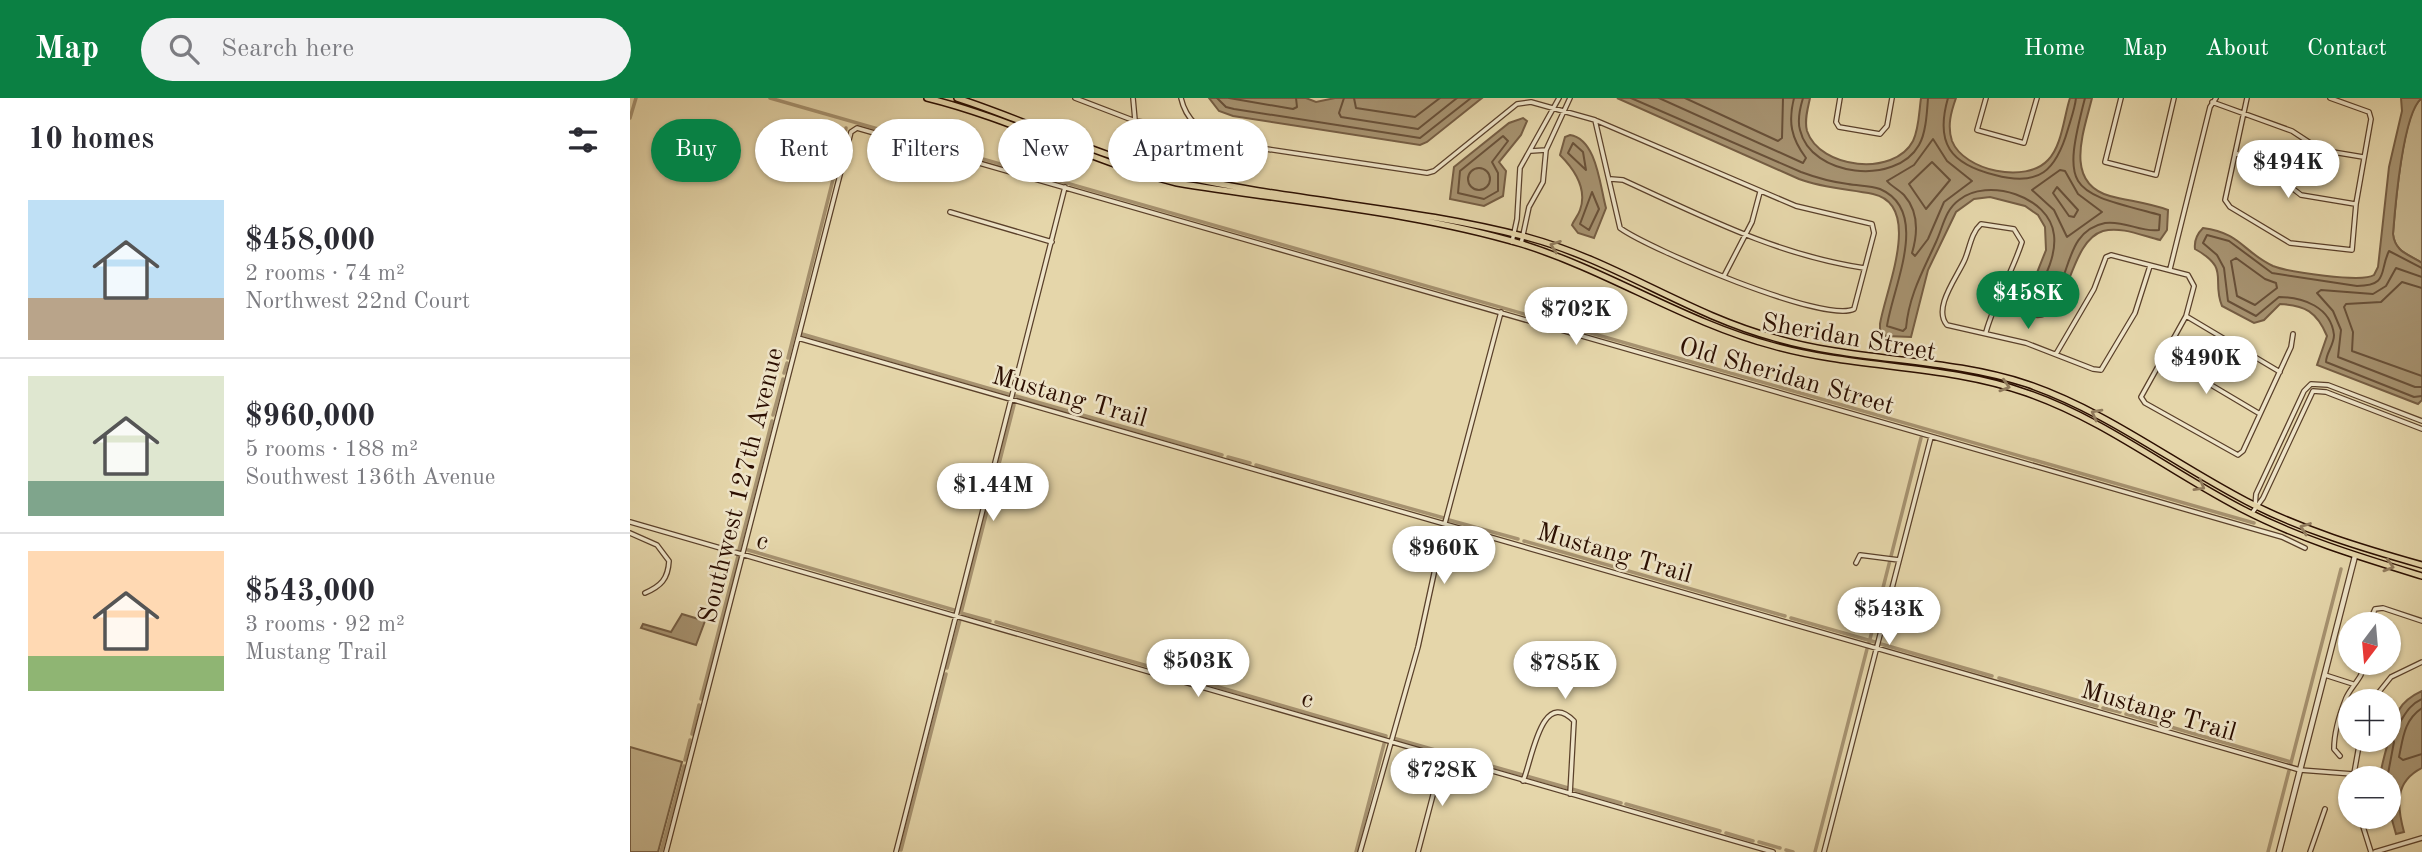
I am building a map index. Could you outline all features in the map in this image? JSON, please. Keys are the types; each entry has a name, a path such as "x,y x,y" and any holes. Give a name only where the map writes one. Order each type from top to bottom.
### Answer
{"main road":[{"name":"Sheridan Street","path":"927,98 984,115 1142,174 1211,189 1442,225 1521,244 1585,266 1724,328 1774,347 1950,373 2026,392 2080,414 2252,514 2333,548 2422,576"},
{"name":"Sheridan Street","path":"957,98 1115,158 1168,173 1444,218 1522,236 1588,259 1727,322 1776,339 1953,366 2029,385 2115,424 2255,506 2352,545 2422,565"},
{"path":"2333,548 2352,545 2355,556"}],"street":[{"path":"1075,98 1130,119"},
{"path":"1133,98 1135,119"},
{"path":"1181,98 1190,118 1202,132 1226,143 1427,173 1434,171 1517,104 1531,102 1564,110 1595,120 1796,206 1872,223 1874,233 1854,309 1843,311 1802,304 1760,292 1620,228 1611,179 1595,120"},
{"path":"1512,242 1520,169 1559,98"},
{"path":"1521,244 1531,204 1543,182 1546,150 1570,98"},
{"path":"1840,98 1836,122 1839,127 1880,134 1885,131 1892,98"},
{"path":"1986,98 1977,130 2024,144 2038,98"},
{"path":"2121,98 2105,162 2156,175 2175,98"},
{"path":"2247,98 2225,200 2230,206 2290,243 2351,250 2371,118 2369,112 2330,98"},
{"path":"2169,269 2213,99 2292,131 2321,150 2363,157"},
{"name":"Old Sheridan Street","path":"853,129 1066,187 2282,537 2305,548"},
{"path":"1531,151 1546,150"},
{"path":"2235,153 2255,159 2301,195 2356,204"},
{"path":"1611,179 1623,180 1794,254 1864,268"},
{"name":"Southwest 127th Avenue","path":"666,852 839,182"},
{"path":"896,852 1066,187"},
{"path":"1724,276 1745,235 1760,192"},
{"path":"1519,196 1531,204"},
{"path":"950,212 1052,242"},
{"path":"1986,332 1995,300 2014,265 2021,242 2014,229 1981,224 1975,230 1966,257 1950,289 1942,313 1943,321 1947,325 1986,332 2101,370 2135,313 2150,266"},
{"path":"2056,354 2094,289 2106,257 2111,255 2169,269 2193,279 2186,316 2141,397 2146,403 2238,455 2243,451 2280,372 2291,347 2293,334"},
{"path":"1360,852 1389,741 1418,647 1445,523 1501,312"},
{"path":"2186,316 2280,372"},
{"name":"Mustang Trail","path":"798,338 2300,770 2338,775"},
{"path":"2164,358 2260,414"},
{"path":"2252,514 2256,494 2304,391 2311,384 2328,385 2422,421"},
{"path":"2255,506 2263,498 2313,391 2318,390 2422,429"},
{"path":"1824,852 1931,436"},
{"name":"c","path":"630,522 1443,757 1525,777 1570,793 1773,852"},
{"path":"630,533 657,545 669,561 668,575 659,587 645,593"},
{"path":"1856,563 1860,555 1899,560"},
{"path":"2279,852 2355,556"},
{"path":"2374,612 2375,609 2383,608 2395,612"},
{"path":"2401,614 2422,621"},
{"path":"2381,689 2391,677 2422,662"},
{"path":"2325,675 2353,684"},
{"path":"2340,756 2334,749 2334,741 2346,698 2360,676"},
{"path":"1525,777 1537,738 1548,714 1556,711 1567,714 1574,721 1575,733 1570,793"},
{"path":"1418,852 1443,757"},
{"path":"2310,852 2325,809"},
{"path":"2364,829 2373,852 2422,838"}],"shaded area":[{"path":"2422,98 2422,263 2399,249 2393,234 2405,139 2415,106"},
{"path":"630,747 682,762 658,852 630,852"}],"water":[{"path":"1209,98 1306,98 1316,102 1335,98 1482,98 1420,145 1268,121 1268,119 1233,116 1219,111"},
{"path":"1617,98 1810,98 1806,127 1815,144 1826,154 1841,160 1875,164 1904,152 1913,141 1918,126 1921,98 1956,98 1950,130 1952,141 1959,151 1982,167 2011,172 2038,167 2048,160 2060,139 2070,98 2092,98 2080,154 2086,180 2095,189 2110,196 2168,210 2167,230 2160,240 2117,230 2103,231 2090,239 2081,252 2060,301 2051,312 2040,317 2025,314 2023,308 2046,250 2045,227 2038,215 2025,206 1990,197 1974,199 1956,212 1928,270 1911,337 1886,336 1880,331 1880,324 1898,251 1899,231 1896,214 1888,201 1873,194 1799,179"},
{"path":"2401,98 2422,98 2415,107 2405,140 2393,234 2399,249 2422,263 2422,400 2418,404 2317,365 2327,336 2319,321 2303,308 2280,304 2264,320 2254,323 2222,306 2216,269 2206,256 2195,249 2196,238 2203,228 2226,234 2273,266 2308,274 2341,277 2374,275 2378,267 2389,167 2402,111"},
{"path":"1523,118 1527,121 1521,135 1499,162 1506,171 1503,196 1484,206 1450,199 1454,167 1509,123"},
{"path":"1570,135 1579,138 1586,145 1592,154 1599,177 1606,208 1594,238 1578,233 1572,225 1580,210 1582,194 1575,173 1560,155 1565,137"},
{"path":"682,614 705,621 696,645 641,628 643,624 671,632"},
{"path":"2422,691 2422,768 2406,780 2401,792 2401,766 2382,766 2386,752 2401,752 2401,708"},
{"path":"2401,818 2404,832 2396,834 2395,829 2401,829"}],"waterway":[{"path":"630,118 636,98"},
{"path":"770,98 2254,523"},
{"path":"788,358 832,182"},
{"path":"802,334 1008,394"},
{"path":"784,373 787,363"},
{"path":"773,415 783,379"},
{"path":"1016,396 1222,455"},
{"path":"990,621 961,613 1014,405"},
{"path":"739,550 772,421"},
{"path":"1869,643 1921,438"},
{"path":"1228,457 1250,463"},
{"path":"1256,465 1444,518"},
{"path":"1449,520 1518,539"},
{"path":"1524,541 1785,616"},
{"path":"748,550 954,610"},
{"path":"701,699 738,556"},
{"path":"2268,852 2341,569"},
{"path":"1791,618 1875,642"},
{"path":"947,668 960,620"},
{"path":"996,622 1151,667"},
{"path":"1881,644 1992,676"},
{"path":"1815,852 1867,649"},
{"path":"1157,669 1386,736"},
{"path":"901,850 946,674"},
{"path":"1999,678 2097,706"},
{"path":"692,734 699,705"},
{"path":"2103,708 2120,712"},
{"path":"2126,714 2291,762"},
{"path":"1393,738 1621,803"},
{"path":"685,760 690,740"},
{"path":"1356,852 1384,744"},
{"path":"661,852 684,766"},
{"path":"1626,804 1720,831"},
{"path":"1726,833 1753,841"},
{"path":"1759,842 1780,848"},
{"path":"1786,850 1793,852"}]}
